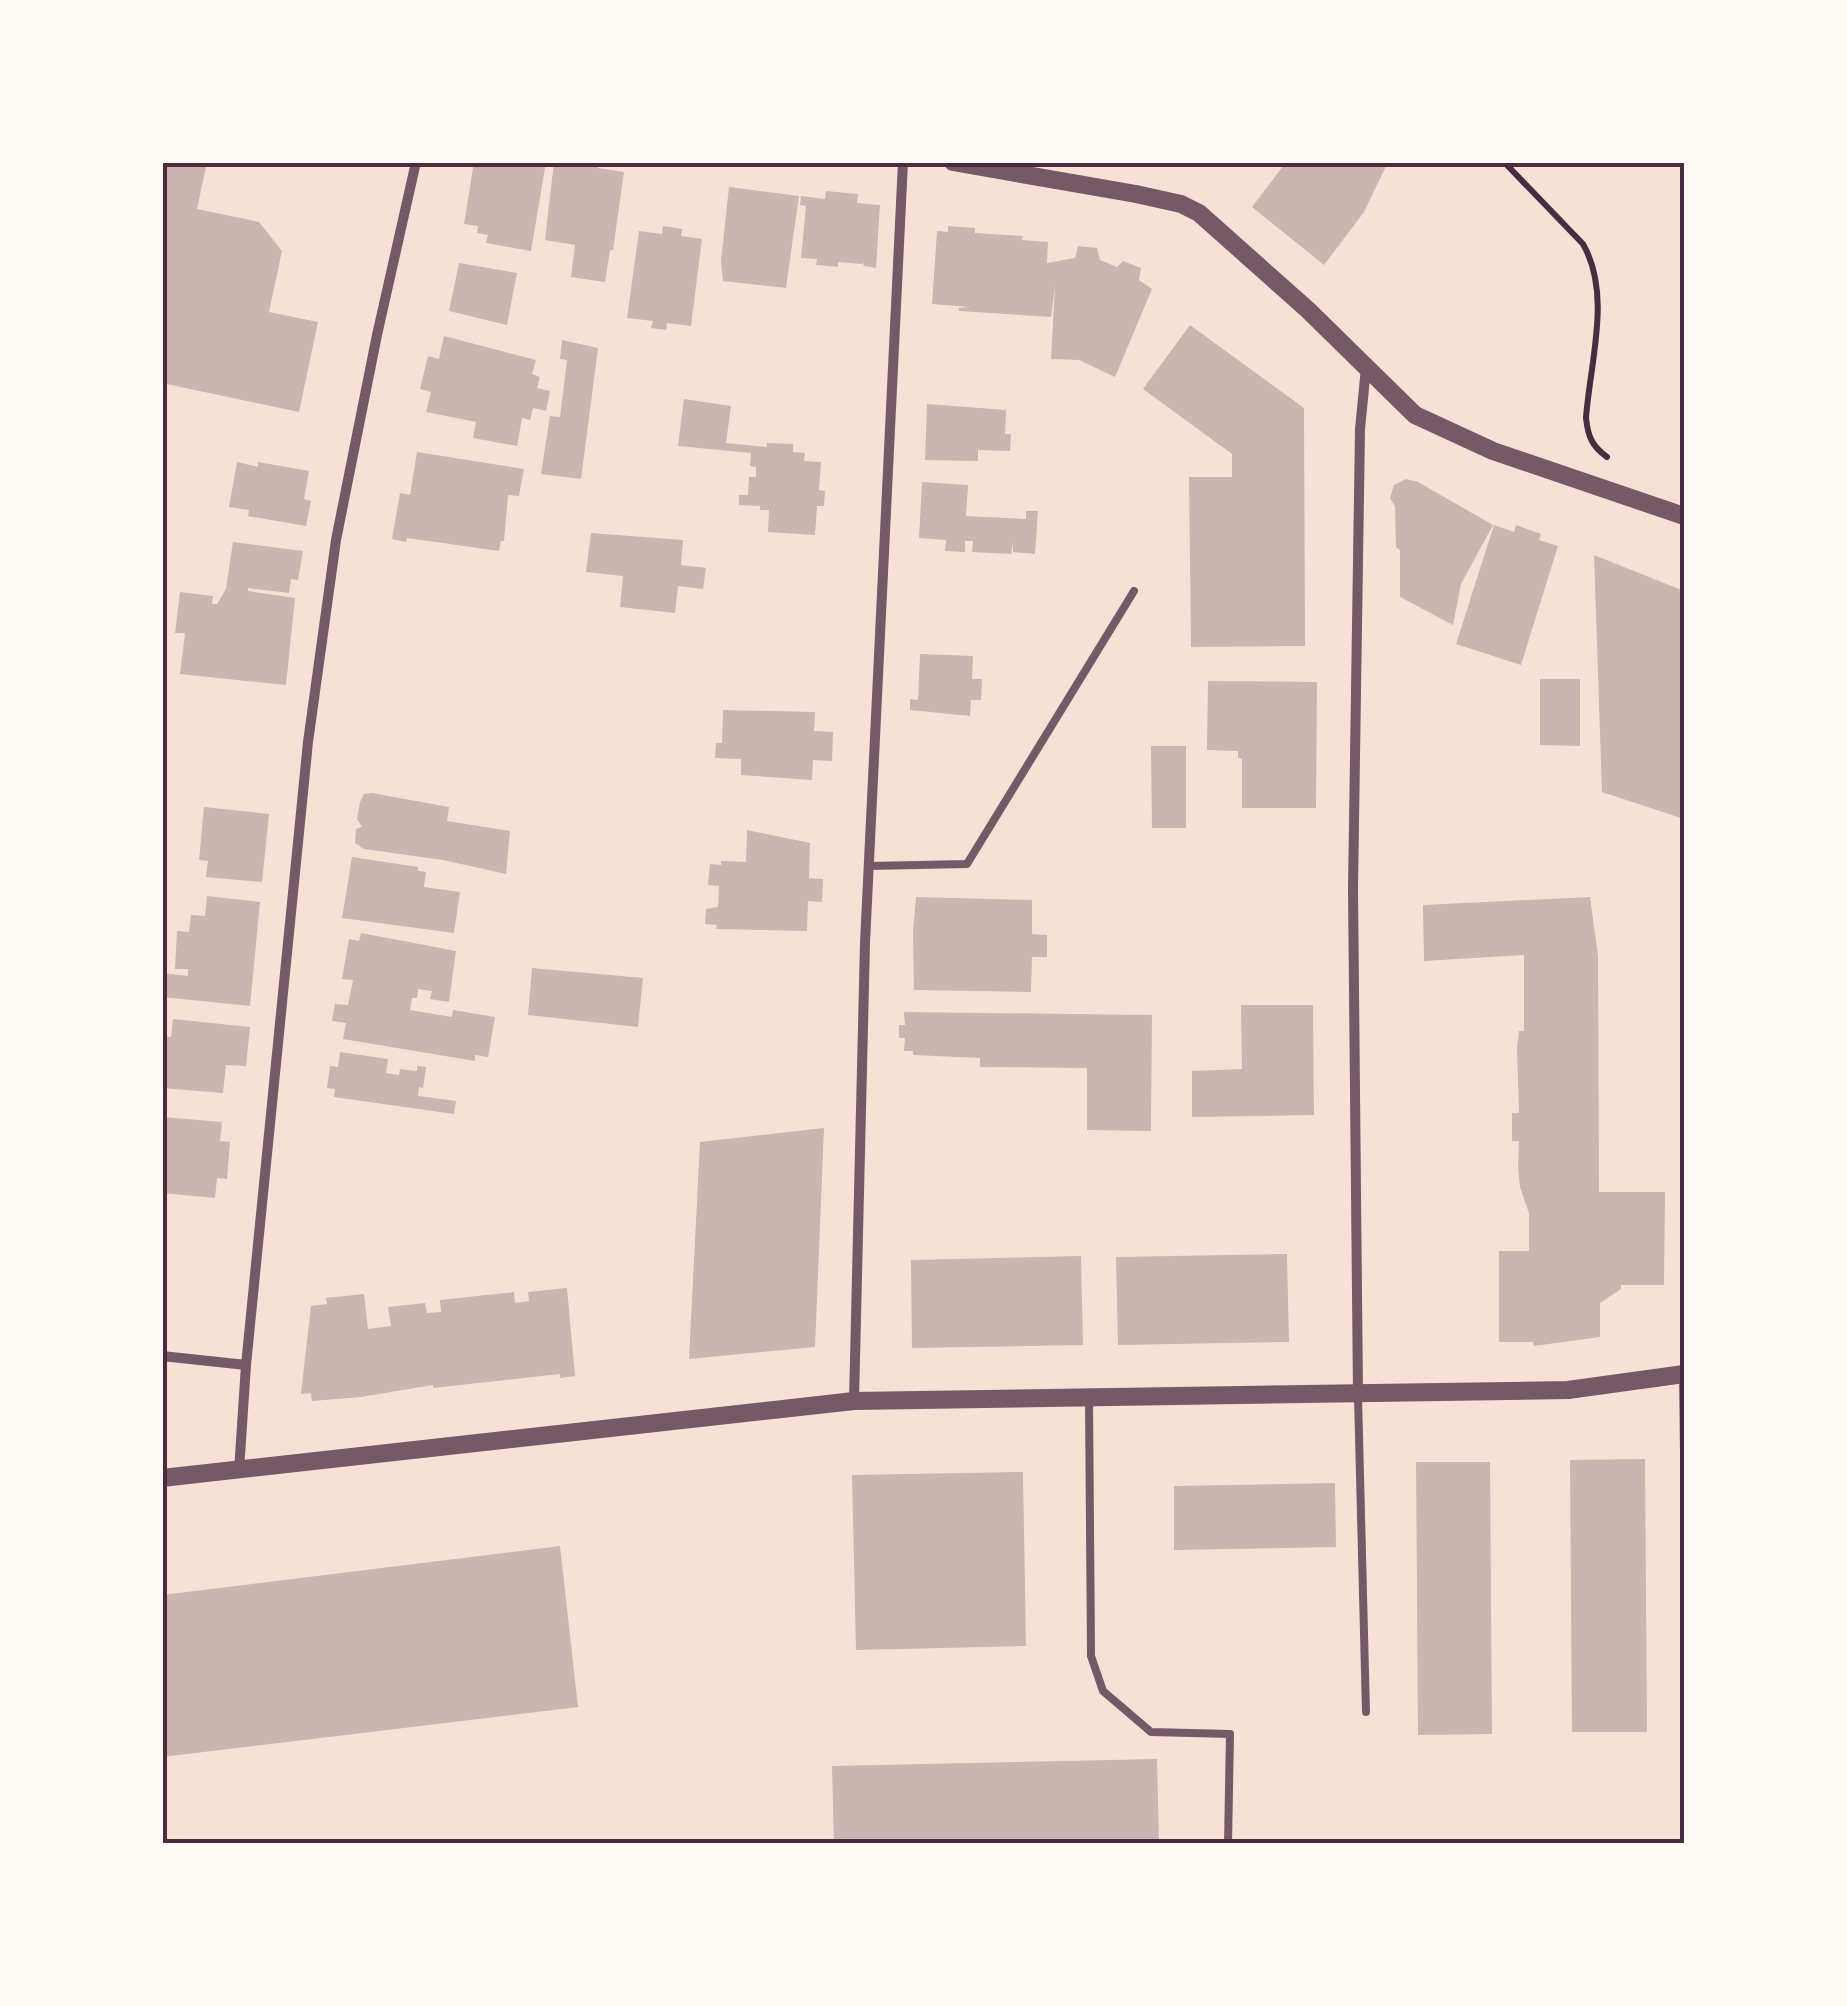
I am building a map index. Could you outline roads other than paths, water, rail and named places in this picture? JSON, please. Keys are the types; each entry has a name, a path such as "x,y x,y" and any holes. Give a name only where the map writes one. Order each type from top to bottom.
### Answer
{"street":[{"path":"239,1472 246,1365 308,742 336,540 416,162"},
{"path":"854,1401 869,866 903,162"},
{"path":"953,162 1181,204 1199,213 1415,416 1493,450 1684,516"},
{"path":"1358,1394 1353,889 1360,448 1366,368"},
{"path":"162,1356 246,1365"},
{"path":"162,1478 854,1401 1568,1390 1684,1374"}],"lane":[{"path":"869,866 967,864 1134,591"},
{"path":"1684,1374 1684,1454"},
{"path":"1358,1394 1366,1712"},
{"path":"1089,1397 1091,1656 1102,1691 1151,1732 1230,1734 1228,1844"}]}
